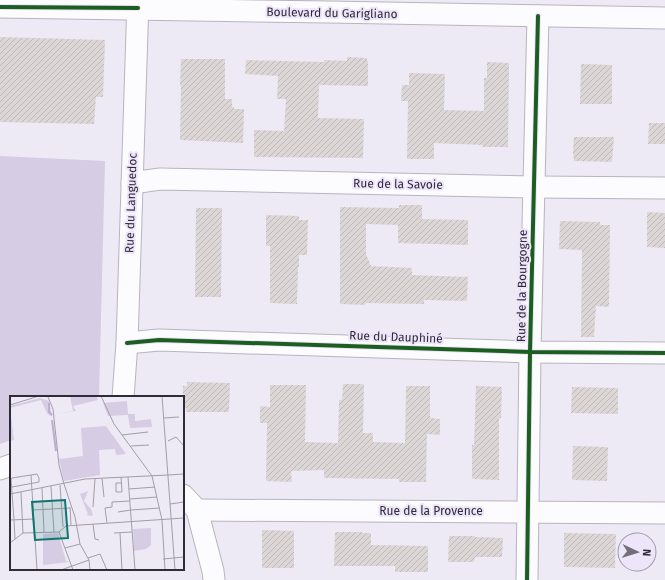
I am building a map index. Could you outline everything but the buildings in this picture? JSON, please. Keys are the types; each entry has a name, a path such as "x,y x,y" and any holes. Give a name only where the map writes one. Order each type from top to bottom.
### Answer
{"street":[{"name":"Boulevard du Garigliano","path":"0,7 138,4 381,7 538,16 665,18"},
{"name":"Rue du Languedoc","path":"123,396 127,343 138,4"},
{"name":"Rue de la Bourgogne","path":"527,580 530,352 538,16"},
{"name":"Rue de la Savoie","path":"132,183 160,179 534,187 665,188"},
{"name":"Rue du Dauphiné","path":"127,343 159,340 530,352 665,352"},
{"path":"0,469 10,465"},
{"name":"Rue de la Provence","path":"190,502 665,513"},
{"path":"190,502 213,571 214,580"}],"shaded area":[{"path":"0,156 105,161 99,396 10,396 10,440 0,444"}],"cycle path":[{"path":"0,7 138,8"},
{"path":"527,580 530,352 538,16"},
{"path":"127,343 159,340 530,352 665,353"}]}
